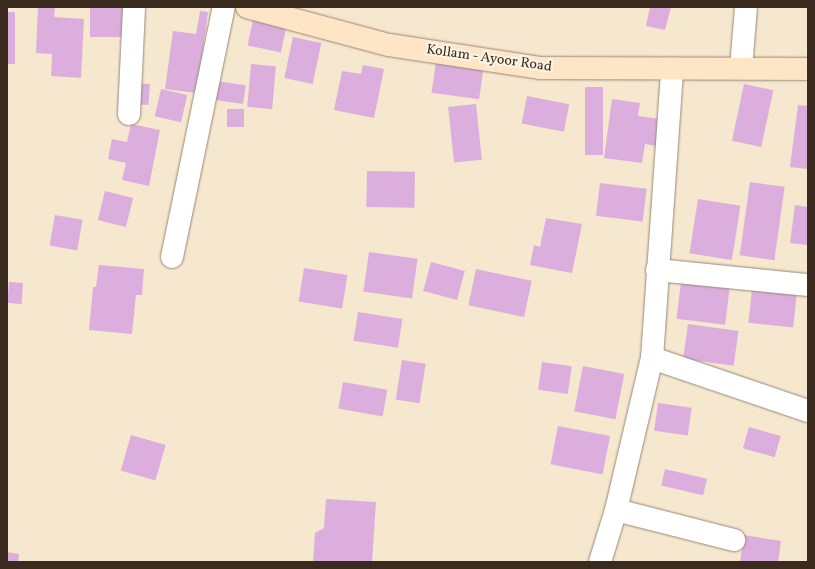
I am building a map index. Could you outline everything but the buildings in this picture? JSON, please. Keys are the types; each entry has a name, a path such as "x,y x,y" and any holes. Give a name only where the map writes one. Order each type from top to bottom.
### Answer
{"main road":[{"name":"Kollam - Ayoor Road","path":"247,7 389,45 534,67 808,69"}],"street":[{"path":"129,114 134,7"},
{"path":"172,257 224,7"},
{"path":"741,68 746,7"},
{"path":"600,562 616,510 652,358 672,69"},
{"path":"657,270 808,285"},
{"path":"652,358 808,411"},
{"path":"616,510 734,540"}]}
